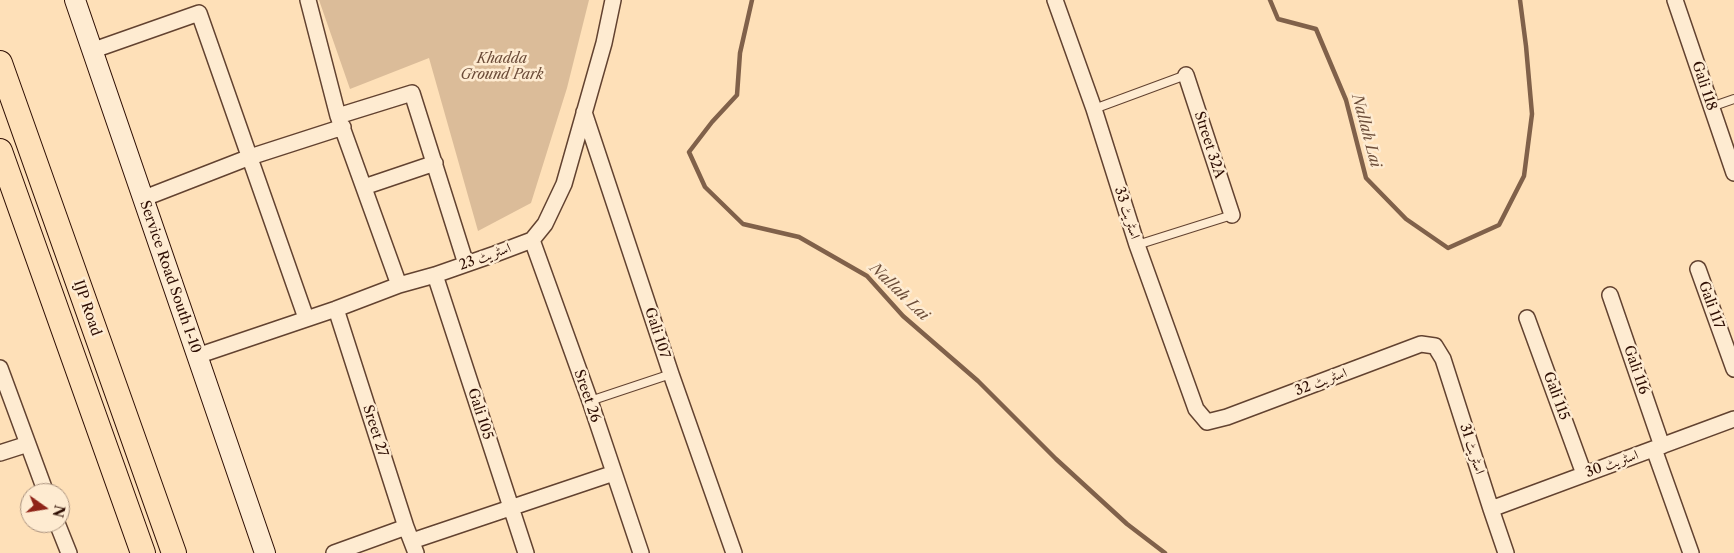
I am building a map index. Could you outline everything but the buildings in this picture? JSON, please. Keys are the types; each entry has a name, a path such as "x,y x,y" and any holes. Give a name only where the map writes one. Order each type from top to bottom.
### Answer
{"highway":[{"name":"IJP Road","path":"0,63 174,553"},
{"name":"IJP Road","path":"0,151 143,553"},
{"path":"86,392 113,382"}],"main road":[{"name":"Service Road South I-10","path":"75,0 265,553"}],"street":[{"path":"308,0 341,121 399,285"},
{"path":"532,240 546,224 564,184 604,43 613,0"},
{"name":"اسٹریٹ 33","path":"1055,0 1196,409 1206,422"},
{"name":"Gali 118","path":"1675,0 1734,173"},
{"path":"91,51 200,14 306,318"},
{"name":"Street 32A","path":"1186,75 1232,215"},
{"path":"142,199 412,93 466,264"},
{"name":"Gali 107","path":"584,112 671,374 734,553"},
{"path":"364,187 435,163"},
{"name":"اسٹریٹ 23","path":"197,356 532,240"},
{"name":"Sreet 26","path":"532,240 590,401 641,553"},
{"name":"Gali 117","path":"1698,269 1734,369"},
{"name":"Gali 105","path":"435,275 526,553"},
{"name":"Gali 116","path":"1610,295 1691,553"},
{"name":"Sreet 27","path":"336,309 414,547"},
{"name":"Gali 115","path":"1527,318 1584,474"},
{"name":"اسٹریٹ 32","path":"1206,422 1227,417 1421,344 1435,346"},
{"name":"اسٹریٹ 31","path":"1435,346 1443,360 1506,553"},
{"path":"0,368 42,483"},
{"name":"اسٹریٹ 30","path":"1491,509 1658,447 1733,422"},
{"path":"0,453 28,444"},
{"path":"414,547 511,509 614,473"},
{"path":"334,553 406,527"},
{"path":"61,533 69,553"}],"lane":[{"path":"1094,109 1186,75"},
{"path":"1711,107 1734,99"},
{"path":"1138,245 1232,215"},
{"path":"590,401 671,374"}],"green space":[{"name":"Khadda Ground Park","path":"319,0 589,0 567,88 531,203 478,231 429,58 350,89"}],"waterway":[{"name":"Nallah Lai","path":"752,0 740,53 737,95 712,122 689,152 705,187 743,224 799,237 867,276 903,316 978,381 1056,459 1127,524 1165,553"},
{"name":"Nallah Lai","path":"1270,0 1278,19 1316,29 1346,100 1366,178 1406,219 1448,248 1499,225 1524,176 1532,114 1520,0"}]}
